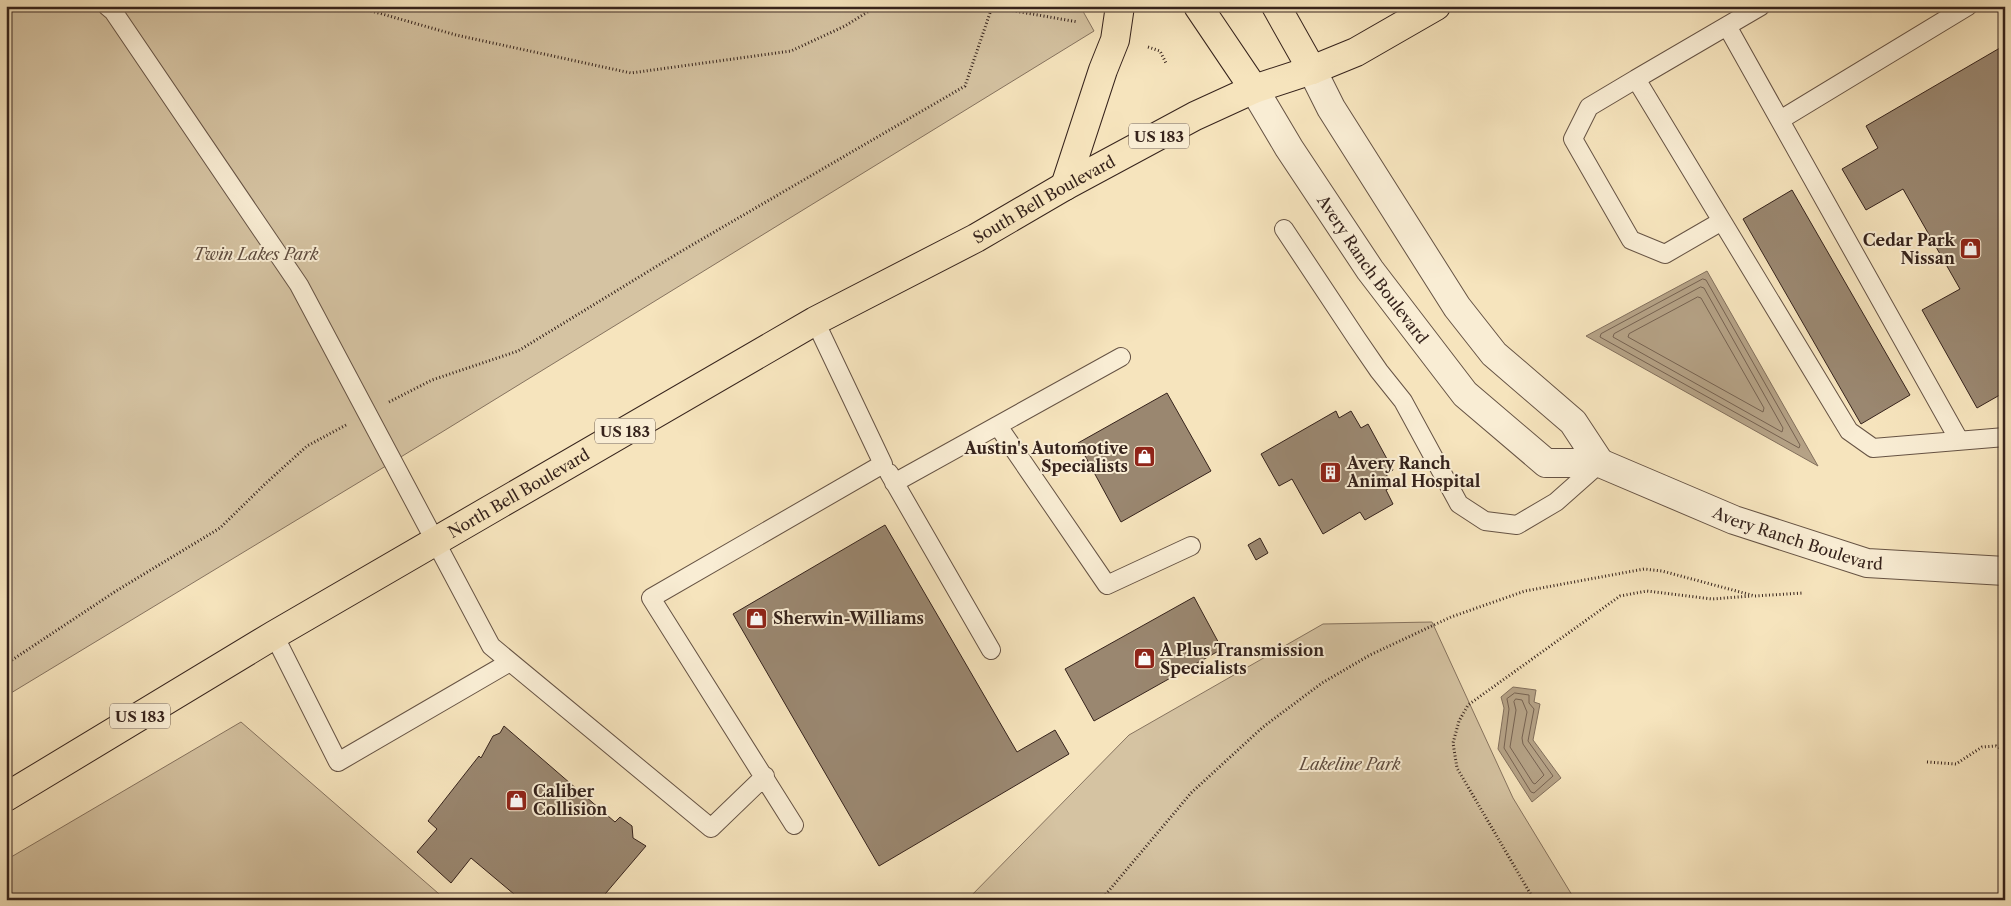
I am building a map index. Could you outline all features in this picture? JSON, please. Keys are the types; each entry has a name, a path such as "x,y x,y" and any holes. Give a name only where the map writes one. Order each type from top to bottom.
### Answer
{"main road":[{"path":"1065,186 1103,70 1115,40 1120,6"},
{"name":"Avery Ranch Boulevard","path":"1198,6 1254,89"},
{"path":"1276,6 1312,70"},
{"name":"South Bell Boulevard","path":"815,321 976,238 1065,186 1195,116 1254,89 1312,70 1356,52 1436,6"},
{"name":"North Bell Boulevard","path":"274,634 815,321"},
{"name":"US 183","path":"6,797 274,634"}],"street":[{"path":"1312,70 1334,113 1457,307 1494,354 1573,422 1600,463"},
{"name":"Avery Ranch Boulevard","path":"1254,89 1289,148 1370,270 1465,394 1546,463 1600,463 1734,520 1867,563 2005,571"}],"lane":[{"path":"107,6 113,10 299,285 434,541 492,646 711,828 765,776"},
{"path":"1722,221 1665,254 1631,240 1573,140 1588,107 1761,6"},
{"path":"1780,120 1968,6"},
{"path":"1727,26 1959,440"},
{"path":"1636,79 1849,431 1873,448 2005,437"},
{"path":"1284,229 1356,339 1403,400 1459,504 1485,522 1517,525 1556,502 1600,463"},
{"path":"815,321 883,464 991,650"},
{"path":"894,482 1121,357"},
{"path":"998,426 1107,585 1192,546"},
{"path":"794,826 765,776 651,598 883,464"},
{"path":"274,634 338,762 510,662"}],"path":[{"path":"354,6 456,36 631,73 791,52 845,26 877,6"},
{"path":"6,664 116,591 220,528 307,446 432,380 518,351 680,252 965,86 992,7 1078,22"},
{"path":"1148,47 1160,51 1166,63"},
{"path":"1102,900 1191,792 1263,726 1322,683 1370,655 1436,624 1525,591 1644,569 1662,571 1755,596"},
{"path":"1534,900 1457,768 1453,743 1459,721 1468,705 1620,596 1648,591 1712,599 1803,593"},
{"path":"1927,762 1956,764 1982,747 1996,746 2005,751"}],"green space":[{"name":"Twin Lakes Park","path":"6,6 1080,6 1094,31 442,432 6,696"},
{"name":"Lakeline Park","path":"1432,622 1513,798 1575,900 967,900 1129,735 1323,624"},
{"path":"241,722 446,900 6,900 6,860"}],"water":[{"path":"1707,271 1818,466 1586,336"},
{"path":"1513,687 1536,690 1534,702 1540,704 1533,740 1561,778 1532,802 1498,749 1504,708 1501,697"}],"building":[{"name":"Cedar Park Nissan","path":"2005,45 2005,392 1977,408 1922,310 1960,289 1903,189 1866,210 1842,169 1878,148 1866,126"},
{"path":"1792,190 1910,395 1861,424 1743,219"},
{"name":"Austin's Automotive Specialists","path":"1167,393 1211,471 1121,522 1078,443"},
{"name":"Avery Ranch Animal Hospital","path":"1336,411 1339,418 1351,411 1361,428 1368,424 1393,470 1386,474 1393,486 1386,490 1393,504 1365,520 1360,512 1323,534 1292,479 1279,486 1261,454"},
{"path":"885,525 1017,752 1055,730 1069,754 879,866 733,614"},
{"path":"1260,538 1268,553 1256,560 1248,545"},
{"name":"A Plus Transmission Specialists","path":"1194,597 1222,649 1094,721 1065,669"},
{"name":"Caliber Collision","path":"504,726 615,822 620,817 632,826 633,838 646,846 600,900 521,900 471,858 451,883 417,852 437,829 428,821 479,756 481,758 493,736 500,733"}],"place":[{"name":"Cedar Park Nissan","path":"1971,249"},
{"name":"Austin's Automotive Specialists","path":"1144,457"},
{"name":"Avery Ranch Animal Hospital","path":"1331,472"},
{"name":"Sherwin-Williams","path":"757,618"},
{"name":"A Plus Transmission Specialists","path":"1144,659"},
{"name":"Caliber Collision","path":"517,800"}]}
